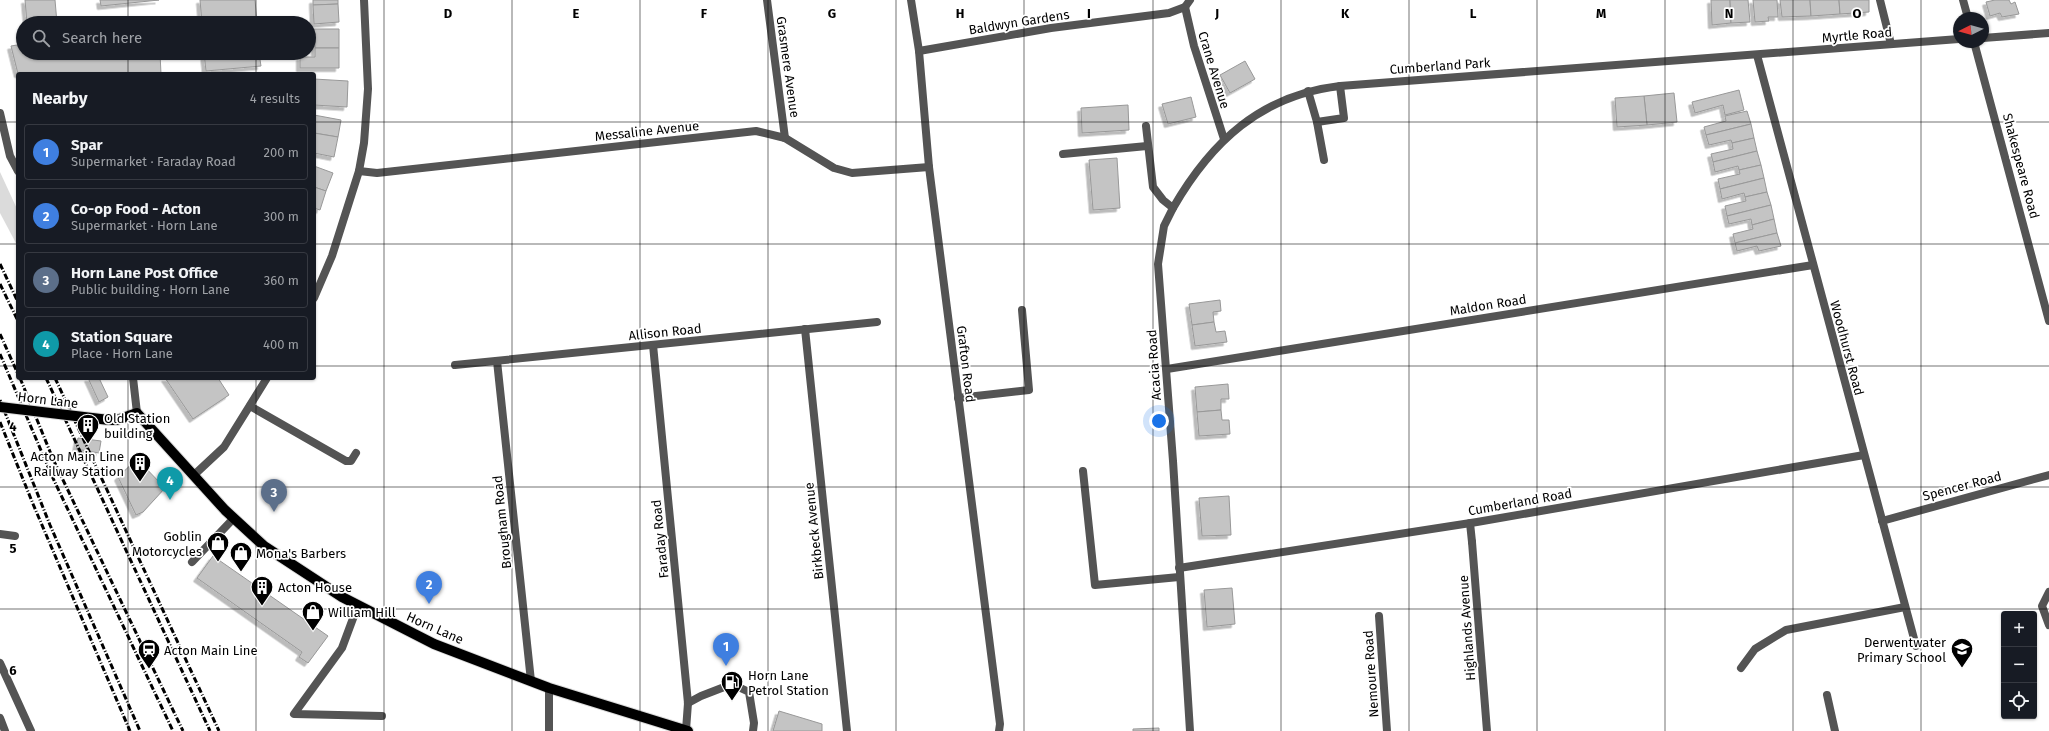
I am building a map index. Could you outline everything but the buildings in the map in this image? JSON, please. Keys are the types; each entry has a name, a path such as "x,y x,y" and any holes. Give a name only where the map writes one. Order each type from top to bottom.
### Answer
{"main road":[{"name":"Horn Lane","path":"0,407 109,420 117,420 137,413 234,518 264,546 342,597 434,644 549,688 687,731"}],"street":[{"path":"316,293 332,256 358,171 364,143 368,89 364,0"},
{"name":"Grasmere Avenue","path":"767,0 785,138"},
{"name":"Grafton Road","path":"911,0 919,51 929,166 999,717 999,731"},
{"path":"1185,7 1190,0"},
{"path":"1880,0 1891,44"},
{"path":"1963,0 1966,12"},
{"name":"Baldwyn Gardens","path":"919,51 1050,28 1169,13 1185,7"},
{"name":"Crane Avenue","path":"1185,7 1194,46 1224,139"},
{"path":"1989,38 2049,33"},
{"name":"Myrtle Road","path":"1757,55 1953,39"},
{"name":"Shakespeare Road","path":"1976,48 2049,321"},
{"name":"Cumberland Park","path":"1173,208 1187,184 1224,139 1265,109 1308,91 1340,86 1757,55"},
{"name":"Woodhurst Road","path":"1757,55 1916,646"},
{"path":"1317,122 1344,118 1340,86"},
{"path":"1308,91 1317,122 1324,160"},
{"path":"0,113 10,156 16,167"},
{"path":"1146,126 1147,146 1153,187 1163,200 1173,208"},
{"name":"Messaline Avenue","path":"358,171 377,172 756,131 785,138 834,168 852,173 929,166"},
{"path":"1063,154 1147,146"},
{"name":"Acacia Road","path":"1173,208 1164,226 1158,264 1167,369 1190,731"},
{"name":"Maldon Road","path":"1167,369 1813,265"},
{"path":"958,398 1029,390 1022,310"},
{"name":"Allison Road","path":"455,365 878,322"},
{"name":"Birkbeck Avenue","path":"805,329 847,731"},
{"name":"Faraday Road","path":"653,345 688,703 687,731"},
{"name":"Brougham Road","path":"497,361 531,681"},
{"path":"133,380 137,413"},
{"path":"194,475 224,447 266,380"},
{"path":"250,406 346,461 351,461 356,453"},
{"name":"Cumberland Road","path":"1179,568 1470,523 1864,455"},
{"path":"1083,471 1094,585 1180,577"},
{"name":"Spencer Road","path":"1882,521 2049,475"},
{"path":"192,562 234,518"},
{"name":"Highlands Avenue","path":"1470,523 1487,731"},
{"path":"0,534 15,536"},
{"path":"2049,592 2042,606 2049,625"},
{"path":"358,605 342,648 294,714 382,716"},
{"path":"1741,668 1755,649 1786,630 1905,607"},
{"name":"Nemoure Road","path":"1379,616 1387,731"},
{"path":"0,662 31,731"},
{"path":"688,703 701,696 732,684 749,692 754,723 753,731"},
{"path":"549,688 549,731"},
{"path":"1827,695 1835,731"},
{"path":"0,718 5,731"}],"shaded area":[{"path":"0,172 16,207 16,243 0,213"}],"railway":[{"path":"0,264 16,298"},
{"path":"0,284 16,317"},
{"path":"0,334 16,370"},
{"path":"0,354 51,474 173,731"},
{"path":"21,380 53,459 183,731"},
{"path":"47,380 210,731"},
{"path":"56,380 219,731"},
{"path":"0,400 50,525 140,731"},
{"path":"0,422 33,504 130,731"}],"place":[{"name":"Old Station building","path":"88,444"},
{"name":"Acton Main Line Railway Station","path":"140,482"},
{"name":"Station Square","path":"170,500"},
{"name":"Horn Lane Post Office","path":"274,512"},
{"name":"Goblin Motorcycles","path":"218,562"},
{"name":"Mona's Barbers","path":"241,572"},
{"name":"Co-op Food - Acton","path":"429,604"},
{"name":"Acton House","path":"262,606"},
{"name":"William Hill","path":"313,632"},
{"name":"Spar","path":"726,666"},
{"name":"Derwentwater Primary School","path":"1962,668"},
{"name":"Acton Main Line","path":"149,670"},
{"name":"Horn Lane Petrol Station","path":"732,702"}]}
